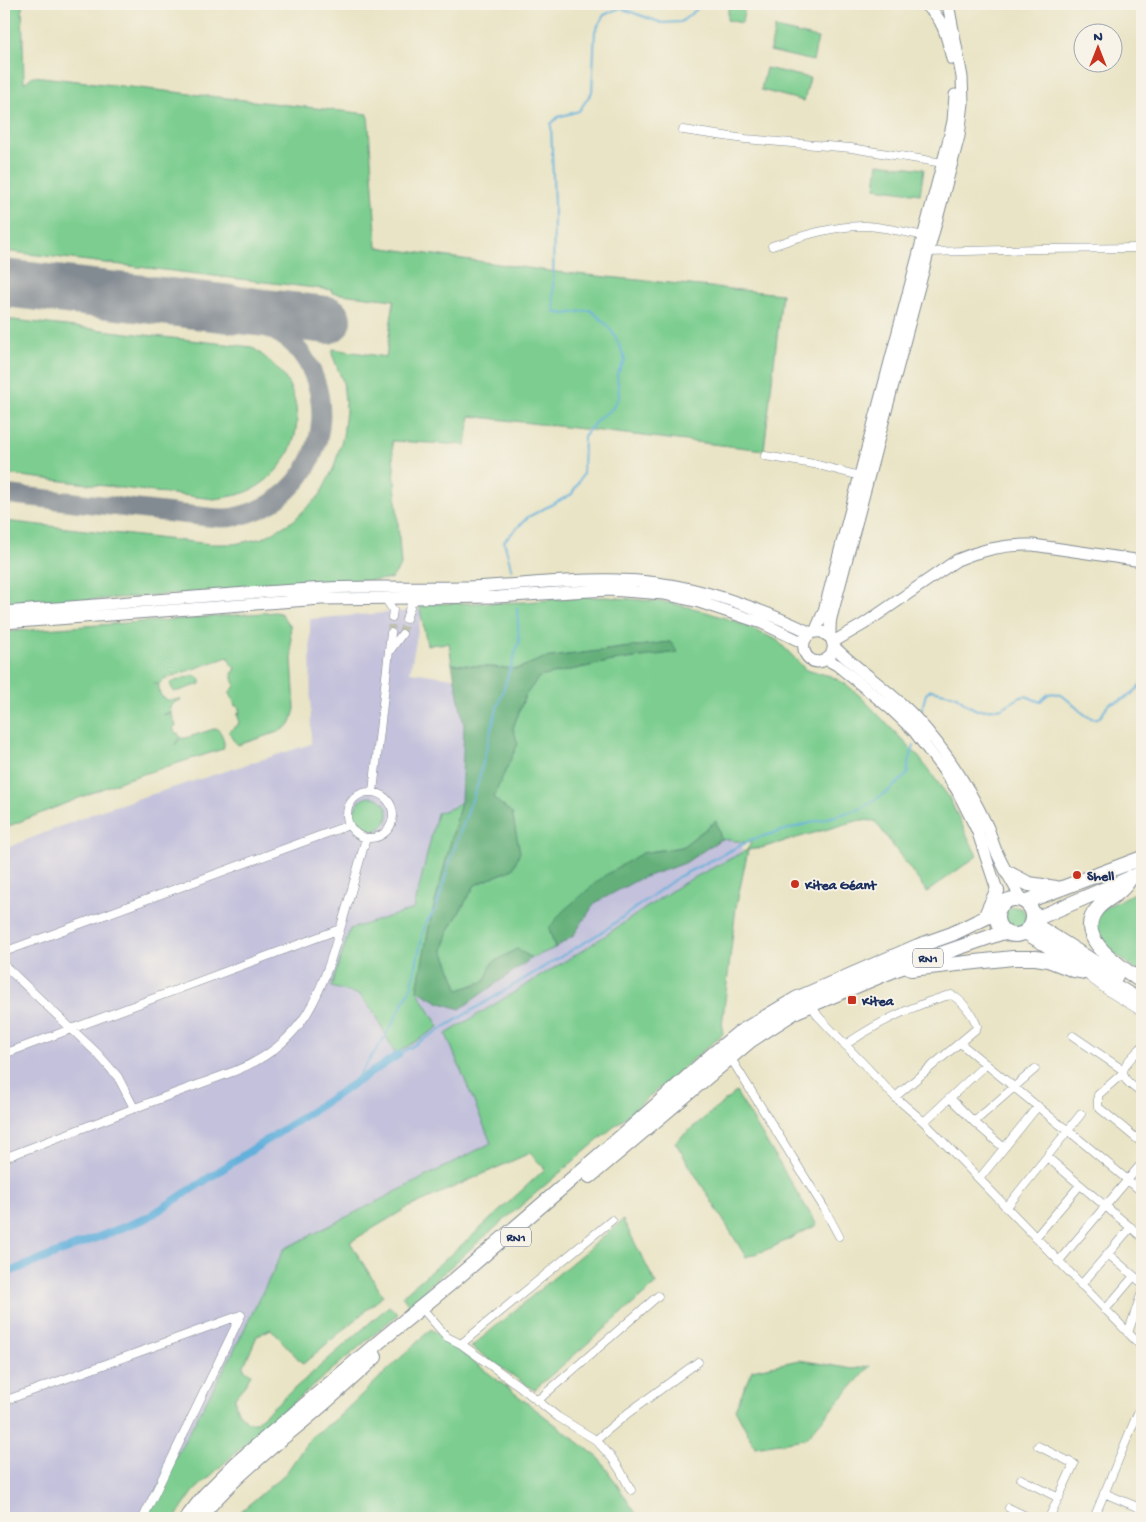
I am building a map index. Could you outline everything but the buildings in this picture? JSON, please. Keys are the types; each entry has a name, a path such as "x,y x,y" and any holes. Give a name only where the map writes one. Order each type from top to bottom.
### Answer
{"highway":[{"name":"RN1","path":"187,1518 205,1495 238,1462 451,1283 739,1033 796,999 983,920 998,910 1008,900 1015,898 1024,901 1142,858"},
{"path":"1008,873 1029,884 1043,888 1060,889"},
{"path":"1137,875 1094,911 1089,929 1091,936 1100,948 1142,982"},
{"name":"RN1","path":"199,1518 212,1502 266,1451 350,1380 385,1347 427,1314 730,1057 764,1031 796,1011 894,970 1004,932 1019,935 1030,925 1137,875"},
{"path":"983,920 993,903 997,891"},
{"path":"1024,901 1032,910 1030,925"},
{"path":"998,910 997,923 1004,932"},
{"path":"1030,925 1087,972 1142,1002"},
{"path":"1030,925 1142,992"},
{"path":"894,970 1036,958 1048,960 1074,970 1087,972"}],"street":[{"path":"923,5 932,6 940,4"},
{"path":"923,5 935,12 940,20 950,51 954,75 954,116 864,477 831,618 832,653 826,659 815,661 808,657 804,651 804,643 806,637 813,632 824,611 864,477 957,147 962,114 962,77 948,4"},
{"path":"683,130 745,139 851,148 943,163"},
{"path":"772,246 812,234 857,226 879,227 924,236"},
{"path":"928,252 1040,248 1142,248"},
{"path":"765,456 814,464 864,477"},
{"path":"832,642 864,624 957,560 1001,546 1016,544 1033,545 1142,561"},
{"path":"299,596 341,588 497,586 578,580 640,581 679,586 718,596 813,632 826,633 832,642 914,716 962,777 988,829 997,854 1024,901"},
{"path":"4,612 287,596 412,598 498,597 592,590 646,592 682,598 725,609 762,623 804,643"},
{"path":"4,623 287,596"},
{"path":"385,598 393,614 412,598"},
{"path":"406,618 412,598"},
{"path":"373,792 391,633"},
{"path":"389,652 402,634"},
{"path":"826,659 837,665 891,709 914,731 942,768 957,790 977,830 997,891 998,910"},
{"path":"373,792 386,798 391,804 393,818 387,831 381,836 366,838 356,833 349,825 348,811 359,794 373,792"},
{"path":"4,952 349,825"},
{"path":"4,1158 250,1065 272,1052 296,1028 314,1004 332,958 366,838"},
{"path":"4,1054 340,929"},
{"path":"4,965 97,1053 118,1077 134,1108"},
{"path":"1087,972 1109,992 1142,1012"},
{"path":"845,1045 886,1019 912,1007 952,994 957,998 972,1015 977,1026 976,1030 895,1098"},
{"path":"812,1004 818,1016 895,1098 924,1122 1142,1347"},
{"path":"1073,1036 1123,1072 1127,1082 1142,1094"},
{"path":"960,1043 1142,1192"},
{"path":"1142,1047 1125,1066 1123,1072 1098,1096 1098,1106 1142,1143"},
{"path":"730,1057 839,1236"},
{"path":"924,1122 986,1064"},
{"path":"974,1122 1035,1069"},
{"path":"950,1098 1004,1148"},
{"path":"979,1178 1038,1106"},
{"path":"1006,1208 1082,1114"},
{"path":"1047,1158 1142,1237"},
{"path":"1058,1262 1142,1163"},
{"path":"1035,1238 1080,1185"},
{"path":"461,1344 612,1220"},
{"path":"1081,1285 1131,1227"},
{"path":"1108,1254 1142,1283"},
{"path":"1105,1310 1134,1276"},
{"path":"1128,1333 1142,1292"},
{"path":"538,1401 658,1296"},
{"path":"427,1314 447,1337 461,1344 558,1417 596,1440 612,1458 631,1490"},
{"path":"4,1401 241,1316 143,1518"},
{"path":"596,1440 628,1413 698,1362"},
{"path":"1094,1518 1141,1413 1142,1403"},
{"path":"1038,1446 1074,1464 1049,1518"},
{"path":"1021,1479 1059,1498"},
{"path":"1104,1494 1142,1509"},
{"path":"1008,1508 1030,1518"},
{"path":"1140,1518 1142,1514"}],"shaded area":[{"path":"422,610 410,672 468,680 760,759 741,854 717,1032 293,1250 148,1518 4,1518 4,849 102,810 311,744 310,619"}],"green space":[{"path":"4,4 22,4 24,83 33,76 368,114 377,247 556,272 782,294 764,450 470,416 466,445 392,441 401,565 392,578 4,606 4,521 211,544 234,544 263,538 293,521 320,495 334,467 343,436 346,411 343,382 332,354 333,349 386,357 394,300 332,293 332,290 4,251"},
{"path":"729,4 745,4 742,23 727,20"},
{"path":"775,28 818,38 813,61 770,51"},
{"path":"766,68 810,78 804,101 761,90"},
{"path":"878,163 924,169 920,194 875,188"},
{"path":"4,319 252,347 273,364 289,385 297,415 293,443 278,469 268,479 255,488 240,494 214,499 4,474"},
{"path":"582,597 607,597 665,602 697,609 737,622 777,640 806,670 831,676 847,685 918,756 948,796 977,856 927,892 875,821 860,820 748,850 736,907 722,1026 723,1034 476,1244 430,1285 410,1307 402,1296 472,1236 545,1169 530,1153 407,1208 350,1242 383,1296 303,1364 271,1329 257,1336 243,1368 251,1374 235,1397 238,1411 242,1417 248,1422 256,1422 389,1306 398,1314 255,1435 194,1491 175,1518 142,1518 231,1356 284,1249 491,1143 446,1034 588,947 680,885 747,850 751,843 721,839 716,821 682,847 642,853 549,928 555,948 532,958 517,949 492,963 485,981 459,990 443,950 449,930 475,885 513,869 512,813 493,798 501,778 513,728 525,696 539,677 612,661 677,652 670,642 544,658 517,669 452,664 449,643 427,645 419,604 525,602"},
{"path":"276,612 282,614 287,623 290,624 295,709 291,723 285,728 238,745 233,740 229,731 238,725 237,714 240,713 238,706 235,706 229,693 235,686 232,673 235,671 228,657 164,679 159,684 154,683 159,685 162,697 168,700 181,700 172,704 171,712 162,715 171,713 176,726 173,727 175,733 178,733 180,737 175,745 181,738 217,728 223,738 223,749 124,780 4,828 4,632"},
{"path":"670,642 678,652 612,661 539,677 525,696 513,728 518,744 493,798 512,813 520,852 513,869 475,885 449,930 443,950 459,990 485,981 492,963 517,949 532,958 460,1009 438,1002 417,990 430,922 461,802 464,725 452,664 517,669 544,658"},
{"path":"194,675 201,679 201,684 173,691 170,683"},
{"path":"371,797 378,798 383,802 387,807 387,821 383,826 378,830 371,831 364,830 359,826 355,821 354,814 355,807 359,802 364,798"},
{"path":"461,802 430,922 417,990 439,1027 395,1054 376,1015 360,995 331,987 350,929 414,909 437,813 452,808"},
{"path":"716,821 721,839 685,863 639,879 595,903 573,936 555,948 549,928 563,911 604,876 642,853 682,847"},
{"path":"1142,889 1142,975 1110,950 1091,917 1104,908"},
{"path":"1015,907 1024,910 1027,919 1024,928 1015,931 1006,928 1003,919 1006,910"},
{"path":"736,1092 817,1225 771,1248 746,1257 675,1142"},
{"path":"623,1220 656,1284 534,1390 471,1347"},
{"path":"431,1329 599,1458 639,1518 233,1518 286,1473 311,1437 335,1420"},
{"path":"799,1360 853,1369 870,1366 805,1439 755,1447 735,1409 752,1370"}],"waterway":[{"path":"512,571 504,541 528,517 572,494 583,474 584,436 599,418 611,410 619,397 617,374 625,360 612,332 590,310 565,314 555,312 553,294 554,205 551,124 558,117 579,111 592,92 595,31 604,15 620,8 662,23 681,22 703,4"},
{"path":"352,1085 385,1037 411,988 425,924 436,909 451,858 477,786 495,715 519,642 517,608"},
{"path":"921,712 926,694 931,690 955,695 977,710 1002,708 1026,696 1040,702 1048,695 1056,693 1070,701 1089,717 1095,718 1101,716 1110,703 1128,696 1142,684"},
{"path":"398,1055 605,930 678,877 753,839 860,809 887,792 907,775 914,745"},
{"path":"4,1274 147,1218 398,1055"}],"taxiway":[{"path":"4,494 231,518 270,504 288,490 302,475 312,458 318,439 321,419 320,399 315,380 307,362 295,346 276,332 265,326 205,306"}],"runway":[{"path":"4,283 327,320"}],"tunnel":[{"path":"391,633 392,617"},
{"path":"402,634 406,619"}],"place":[{"name":"Shell","path":"1077,875"},
{"name":"Kitea Géant","path":"795,884"},
{"name":"Kitea","path":"852,1000"}]}
